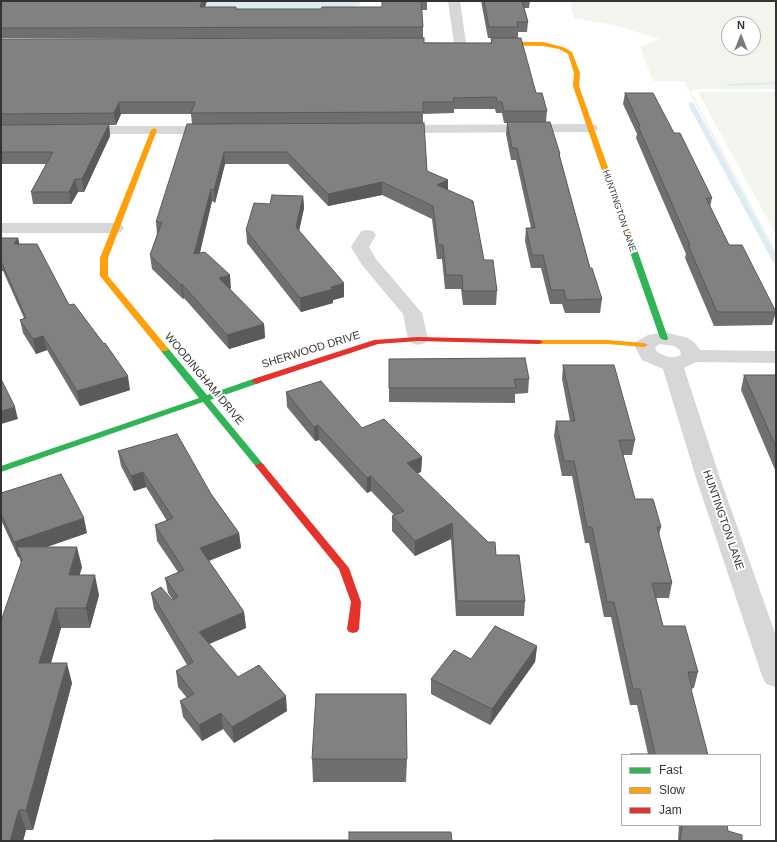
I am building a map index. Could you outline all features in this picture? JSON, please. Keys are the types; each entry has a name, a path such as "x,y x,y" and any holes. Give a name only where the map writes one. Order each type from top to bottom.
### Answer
{"street":[{"path":"454,1 459,43"},
{"name":"HUNTINGTON LANE","path":"482,43 543,44 561,48 570,53 577,73 576,86 664,338 681,342 691,351 682,360 708,478 776,676"},
{"path":"376,129 591,128"},
{"path":"70,130 233,130"},
{"name":"WOODINGHAM DRIVE","path":"154,130 104,258 104,276 344,568 356,602 353,629"},
{"path":"1,228 115,228"},
{"path":"367,235 360,246 368,261 412,313 418,339"},
{"path":"664,338 655,339 644,345 648,356 655,360 776,357"},
{"name":"SHERWOOD DRIVE","path":"1,469 289,369 377,342 418,339 456,341 607,342 644,345"}],"shaded area":[{"path":"23,1 361,1 360,5 352,9 8,10"},
{"path":"570,1 776,1 776,89 696,89 692,90 691,92 776,251 776,263 684,81 653,81 640,47 659,39 618,26 574,18"},
{"path":"698,92 776,92 776,235"}],"building":[{"path":"1,1 202,1 200,7 236,7 236,9 321,9 322,7 382,7 382,1 421,1 423,27 1,28"},
{"path":"484,1 522,1 528,22 517,22 518,27 489,27"},
{"path":"424,38 424,43 492,43 491,38 521,38 536,93 542,93 547,111 504,111 502,102 497,102 496,97 453,98 454,102 423,102 423,112 191,113 195,102 119,102 114,113 1,114 1,39"},
{"path":"625,93 653,93 674,133 680,133 712,198 706,198 729,245 742,245 776,312 717,312"},
{"path":"507,122 550,122 590,268 592,268 602,299 566,300 564,290 551,290 543,255 532,255 526,228 535,228 517,148 512,148"},
{"path":"424,123 427,171 448,180 437,185 473,201 484,260 493,260 497,291 463,291 462,275 446,275 443,245 438,245 433,206 382,182 328,194 287,152 224,152 214,190 211,189 194,254 205,252 230,275 219,278 264,324 227,335 182,284 181,285 150,255 162,222 156,222 187,124"},
{"path":"109,124 82,179 75,179 69,192 31,192 53,152 1,152 1,125"},
{"path":"272,195 303,196 296,227 344,283 331,287 333,289 300,298 246,230 254,203 270,204"},
{"path":"1,238 18,238 14,244 37,244 69,305 74,304 104,344 105,343 128,376 77,391 43,336 33,339 20,320 26,318 1,261"},
{"path":"525,358 529,379 514,379 516,388 389,388 389,359"},
{"path":"563,365 614,365 635,440 619,440 635,499 653,499 661,527 657,527 672,583 652,583 663,626 685,626 698,672 688,672 691,689 708,754 655,754 640,689 633,689 614,602 607,602 592,527 587,527 574,461 564,461 556,421 575,421"},
{"path":"744,375 776,375 776,447"},
{"path":"1,379 15,407 1,411"},
{"path":"321,381 362,428 384,419 422,457 407,463 488,542 495,542 496,555 519,555 525,601 457,601 452,523 415,541 392,516 404,511 371,476 367,478 318,425 314,427 286,392"},
{"path":"177,434 211,494 239,533 200,548 244,612 199,632 238,677 259,665 286,696 232,727 221,713 199,725 180,701 194,694 176,671 193,662 151,593 161,587 172,600 178,597 165,578 184,570 155,525 173,518 143,472 131,476 118,451"},
{"path":"61,474 84,518 14,542 1,514 1,493"},
{"path":"17,547 77,547 69,575 95,575 86,608 56,608 39,663 67,663 26,810 19,810 10,841 1,841 1,621 22,560"},
{"path":"495,626 537,646 492,709 431,679 454,650 471,659"},
{"path":"316,694 406,694 407,759 312,759"},
{"path":"682,826 727,826 728,831 742,835 742,841 680,841"},
{"path":"349,832 451,832 452,841 213,841 349,840"}],"waterway":[{"path":"729,85 776,83"},
{"path":"691,104 776,262"}],"traffic: fast":[{"path":"629,238 664,338"},
{"path":"164,349 260,466"},
{"path":"1,469 256,381"}],"traffic: slow":[{"path":"492,43 543,44 561,48 570,53 577,73 576,86 629,238"},
{"path":"154,130 104,258 104,276 164,349"},
{"path":"539,342 607,342 644,345"}],"traffic: jam":[{"path":"256,381 377,342 418,339 539,342"},
{"path":"260,466 344,568 356,602 353,629"}]}
